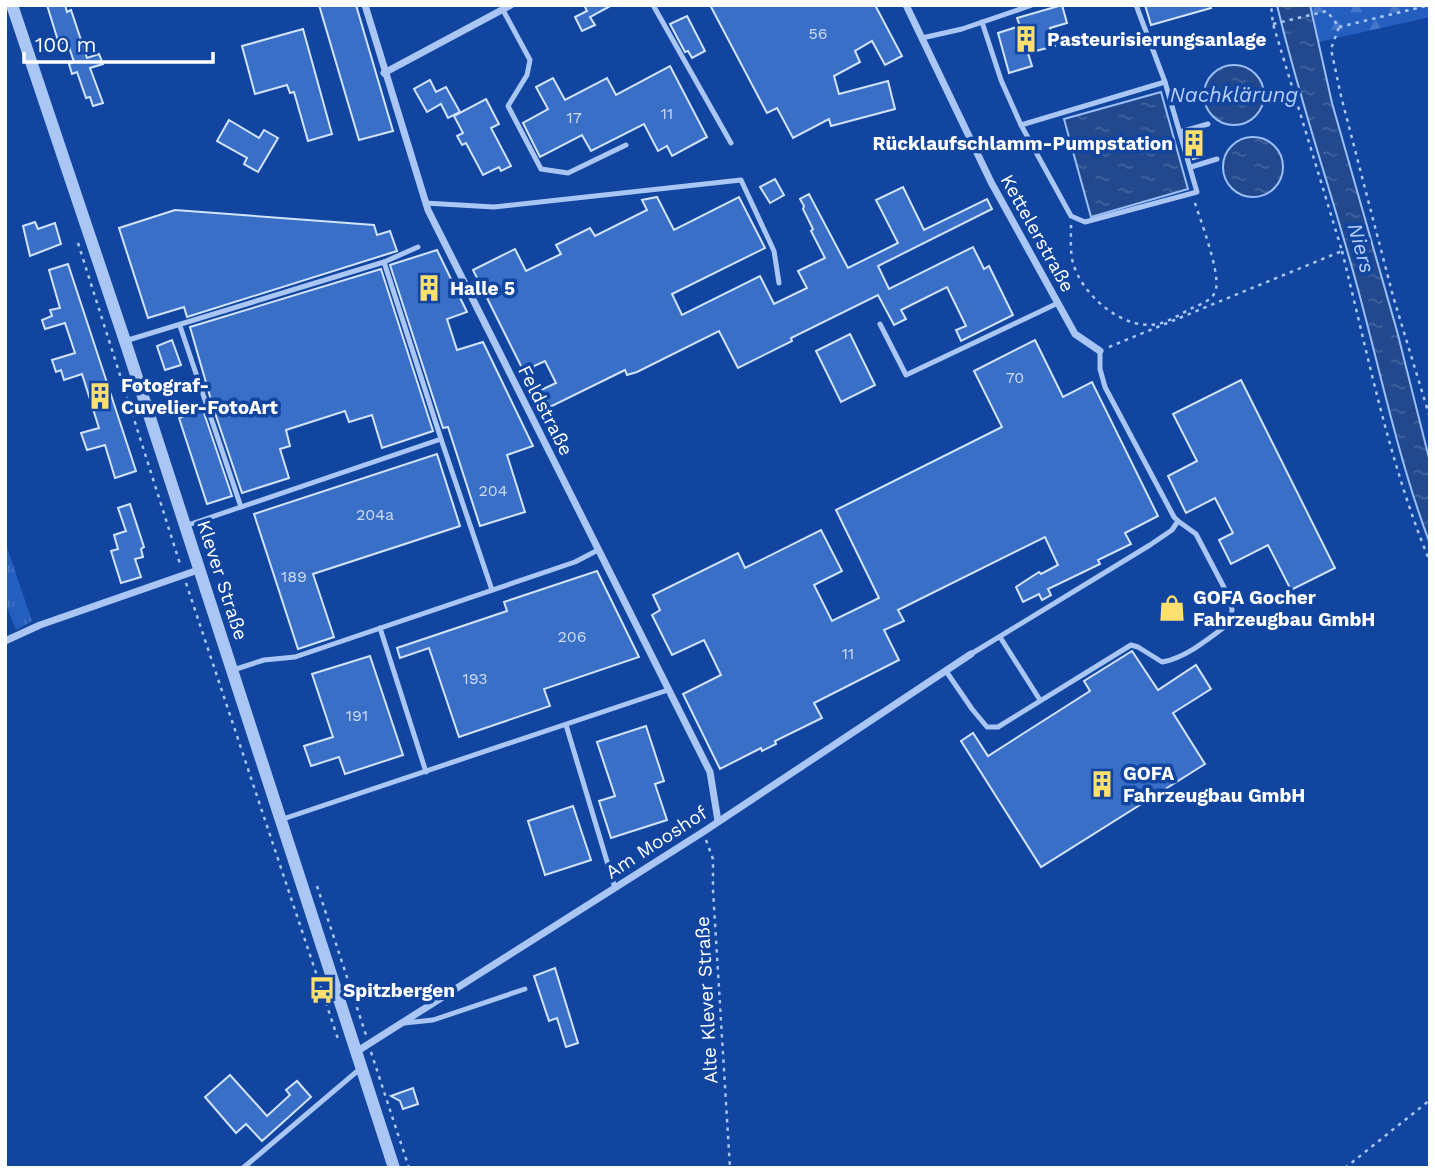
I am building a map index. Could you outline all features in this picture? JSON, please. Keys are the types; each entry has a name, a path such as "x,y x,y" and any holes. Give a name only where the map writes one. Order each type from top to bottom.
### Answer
{"street":[{"name":"Klever Straße","path":"12,5 125,341 394,1168"},
{"name":"Feldstraße","path":"365,5 425,204 710,772 719,821"},
{"path":"384,73 511,5"},
{"name":"Kettelerstraße","path":"906,5 991,182 1075,334 1100,351"},
{"path":"5,641 40,625 198,570"},
{"name":"Am Mooshof","path":"356,1052 703,832 971,654"}],"lane":[{"path":"653,5 731,142"},
{"path":"922,38 1032,5"},
{"path":"982,22 1001,80 1021,125 1071,216 1085,222 1197,192 1165,82 1136,5"},
{"path":"503,10 530,60 527,75 508,106 541,169 568,173 626,145"},
{"path":"1021,125 1165,82"},
{"path":"1180,132 1208,124"},
{"path":"1191,167 1217,159"},
{"path":"425,204 494,207 741,180 774,251 779,282"},
{"path":"125,341 384,262 418,247"},
{"path":"384,262 440,439 492,590"},
{"path":"880,324 905,375 1058,303"},
{"path":"180,326 241,507"},
{"path":"946,671 987,727 998,727 1131,645 1161,662 1170,661 1231,622 1232,609 1228,596 1196,534 1174,517 1105,387 1100,369 1100,351"},
{"path":"185,526 440,439"},
{"path":"971,654 1150,545 1172,530 1178,521"},
{"path":"232,670 264,660 295,657 575,562 598,550"},
{"path":"380,628 426,772"},
{"path":"1000,637 1040,700"},
{"path":"280,820 668,690"},
{"path":"566,725 614,888"},
{"path":"404,1023 433,1020 525,989"},
{"path":"243,1168 362,1068"}],"path":[{"path":"1271,5 1273,24 1342,251 1391,446 1418,533 1430,562"},
{"path":"1339,27 1430,5"},
{"path":"1273,24 1327,11 1339,27"},
{"path":"1339,27 1331,49 1341,96 1393,296 1430,418"},
{"path":"1071,216 1072,262 1082,283 1099,304 1114,315 1155,325 1210,299 1216,289 1215,270 1192,194"},
{"path":"75,233 184,575 340,1045"},
{"path":"1100,351 1342,251"},
{"name":"Alte Klever Straße","path":"703,832 713,859 730,1168"},
{"path":"369,1046 409,1168"},
{"path":"1345,1168 1430,1100"}],"green space":[{"path":"1310,5 1430,5 1430,17 1319,42"},
{"path":"5,541 32,621 16,630 5,603"}],"water":[{"name":"Niers","path":"1277,5 1310,5 1332,103 1397,331 1430,462 1430,544 1399,447 1356,282"},
{"name":"Nachklärung","path":"1228,65 1240,65 1259,78 1264,95 1262,107 1251,120 1240,125 1228,125 1209,112 1204,101 1204,89 1217,70"},
{"path":"1161,92 1188,189 1091,217 1064,119"},
{"name":"Nachklärung","path":"1247,137 1259,137 1278,150 1283,167 1281,179 1270,192 1259,197 1247,197 1228,184 1223,173 1223,161 1236,142"}],"building":[{"path":"47,5 65,5 67,12 71,10 87,58 99,54 103,64 90,68 103,103 93,106 90,97 86,98 77,72 72,74 69,64 74,62 67,41 59,44"},
{"path":"319,5 356,5 393,131 359,140"},
{"path":"584,5 612,5 590,17 595,25 582,31 575,17 587,11"},
{"path":"710,5 875,5 902,56 885,65 872,41 855,51 860,62 834,76 839,94 888,81 895,109 831,126 829,119 793,138 777,108 767,113"},
{"name":"Pasteurisierungsanlage","path":"1062,5 1067,23 1050,28 1055,46 1028,53 1032,66 1009,73 998,33 1020,26 1017,18"},
{"path":"1145,5 1210,5 1211,8 1151,25"},
{"path":"687,16 705,51 692,58 688,51 685,52 670,24"},
{"path":"303,29 332,134 308,141 294,92 290,93 287,85 255,94 242,46"},
{"path":"670,66 707,137 672,156 667,146 658,151 644,124 591,151 582,135 540,157 523,123 548,109 536,87 553,78 565,100 607,78 616,95"},
{"path":"430,80 436,92 446,87 460,112 448,118 441,104 427,112 414,89"},
{"path":"486,99 499,124 491,128 511,166 501,171 499,167 483,175 466,143 462,145 457,136 463,133 454,116"},
{"path":"229,120 259,138 264,130 278,138 258,172 244,164 247,158 217,141"},
{"name":"Rücklaufschlamm-Pumpstation","path":"1197,132 1204,156 1193,159 1186,136"},
{"path":"775,179 784,195 770,203 760,187"},
{"path":"903,187 924,230 987,199 992,209 878,266 889,289 973,247 984,269 989,266 1013,315 961,341 956,330 966,326 947,287 901,310 906,319 894,325 878,295 738,368 719,331 637,372 627,375 625,370 550,407 541,390 556,383 545,361 530,368 528,365 522,368 473,270 515,249 526,271 561,254 556,245 590,228 595,236 647,210 642,200 657,197 674,230 739,197 765,248 672,294 682,315 760,276 774,304 807,288 798,271 825,258 811,231 813,229 800,199 809,194 848,268 898,243 876,200"},
{"path":"175,210 374,225 377,235 390,231 397,251 187,317 184,307 148,318 119,228"},
{"path":"35,222 38,229 55,223 61,244 30,256 23,226"},
{"path":"437,250 467,312 447,319 457,350 483,342 533,446 507,455 525,512 480,526 448,427 443,428 390,265"},
{"path":"68,264 136,471 115,478 105,445 87,450 81,433 99,428 82,374 64,380 61,370 56,372 52,360 75,353 65,323 45,329 42,320 52,316 50,310 60,308 49,270"},
{"path":"381,269 433,431 382,448 372,415 349,422 345,411 286,430 290,446 280,449 289,478 242,493 190,327"},
{"path":"850,334 875,385 841,402 816,351"},
{"path":"172,340 181,365 165,370 157,346"},
{"path":"1035,340 1063,397 1092,382 1158,516 1125,533 1131,544 1098,560 1100,564 1048,589 1051,595 1042,600 1039,594 1023,602 1016,587 1039,572 1041,574 1058,565 1045,537 898,610 904,621 884,630 899,660 814,703 822,718 775,741 776,744 762,751 761,748 720,769 683,694 721,675 704,640 672,655 652,615 660,610 653,595 738,553 745,568 821,530 842,571 814,585 832,621 879,598 836,510 1002,427 974,371"},
{"path":"1241,380 1335,568 1291,590 1268,545 1231,564 1219,540 1233,533 1215,498 1186,513 1168,476 1197,461 1173,414"},
{"path":"203,410 232,496 207,504 179,418"},
{"path":"437,454 460,526 313,574 334,637 298,649 254,514"},
{"path":"130,504 144,547 141,549 143,557 135,559 141,577 121,583 111,551 118,549 114,535 126,531 118,508"},
{"path":"597,571 639,657 544,689 550,706 459,737 429,648 400,658 397,648 507,611 504,602"},
{"path":"1132,651 1158,690 1196,665 1211,689 1173,713 1205,764 1041,867 961,741 973,733 988,756 1090,691 1084,681"},
{"path":"370,656 403,755 345,774 339,757 311,766 304,746 333,737 312,674"},
{"path":"646,726 664,781 655,784 667,820 611,838 599,801 615,796 597,742"},
{"path":"573,806 591,860 545,875 528,821"},
{"path":"555,968 578,1043 566,1047 557,1018 549,1021 534,976"},
{"path":"230,1075 267,1116 290,1095 286,1090 297,1081 311,1097 262,1141 246,1124 236,1133 205,1097"},
{"path":"413,1088 418,1104 403,1109 400,1101 391,1096"}],"place":[{"name":"Pasteurisierungsanlage","path":"1026,39"},
{"name":"Rücklaufschlamm-Pumpstation","path":"1194,143"},
{"name":"Halle 5","path":"429,288"},
{"name":"Fotograf- Cuvelier-FotoArt","path":"100,396"},
{"name":"GOFA Gocher Fahrzeugbau GmbH","path":"1172,608"},
{"name":"GOFA Fahrzeugbau GmbH","path":"1102,784"},
{"name":"Spitzbergen","path":"322,990"}]}
